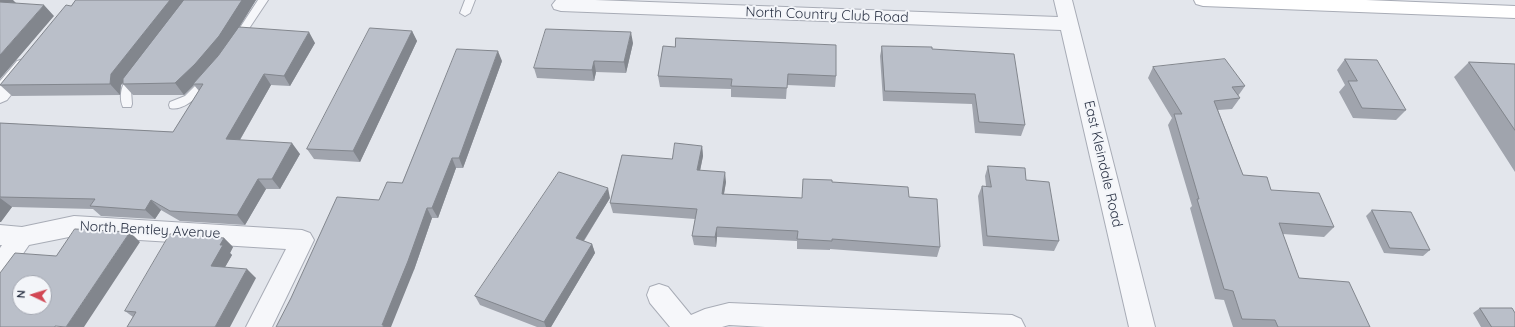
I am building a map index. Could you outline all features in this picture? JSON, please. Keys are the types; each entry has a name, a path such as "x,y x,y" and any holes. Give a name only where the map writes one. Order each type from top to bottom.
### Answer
{"main road":[{"path":"1203,0 1515,12"}],"street":[{"name":"East Kleindale Road","path":"1063,0 1142,327"},
{"name":"North Country Club Road","path":"561,5 1069,24"},
{"path":"0,95 35,52"},
{"name":"North Bentley Avenue","path":"11,236 74,226 302,240 259,327"},
{"path":"0,267 11,236"},
{"path":"659,295 686,327"},
{"path":"693,327 705,320 729,314 1012,327"}],"lane":[{"path":"231,50 263,0"},
{"path":"465,13 470,0"},
{"path":"127,104 126,89 141,69"},
{"path":"174,105 189,99 213,74"}],"building":[{"path":"76,0 170,0 111,74 110,84 0,85 66,5 71,6"},
{"path":"184,0 242,0 219,36 195,64 175,83 123,84 123,79"},
{"path":"0,2 44,5 0,55"},
{"path":"239,27 309,32 284,76 264,74 226,139 292,143 272,179 258,179 237,215 170,211 151,200 145,210 90,206 95,199 0,197 0,123 173,132 203,84 193,84 218,56"},
{"path":"370,28 412,31 353,151 307,149"},
{"path":"546,29 631,32 624,62 594,61 592,70 534,68"},
{"path":"676,38 836,45 836,76 788,74 787,88 731,86 732,79 658,76 663,46 675,47"},
{"path":"882,46 932,47 932,49 1014,54 1025,125 979,122 975,94 885,91"},
{"path":"457,49 498,51 459,158 452,158 432,208 427,208 408,261 382,325 384,325 383,327 276,327 291,298 337,197 379,200 387,182 402,183"},
{"path":"1225,59 1245,86 1232,87 1240,98 1214,101 1243,175 1267,177 1271,190 1319,193 1334,227 1279,223 1299,278 1349,282 1370,327 1278,327 1275,320 1242,319 1233,291 1224,289 1197,199 1199,199 1174,114 1182,114 1153,67"},
{"path":"1345,59 1377,60 1406,110 1362,108 1348,81 1357,81"},
{"path":"1469,62 1515,64 1515,130"},
{"path":"675,143 702,146 697,170 725,172 722,194 802,198 803,179 832,180 832,182 908,187 909,197 937,199 940,247 832,239 832,241 797,239 798,231 717,227 715,237 692,236 697,209 610,203 622,155 672,159"},
{"path":"988,166 1025,168 1026,180 1049,182 1059,241 987,236 982,186 991,187"},
{"path":"559,172 608,188 576,238 592,244 544,322 475,296"},
{"path":"1372,210 1411,212 1430,250 1390,248"},
{"path":"75,229 130,232 66,327 0,327 0,273 15,253 56,256"},
{"path":"170,234 224,238 220,245 223,245 211,266 247,269 215,327 127,327 136,312 125,311"},
{"path":"1480,308 1512,308 1515,313 1515,327 1492,327"}]}
